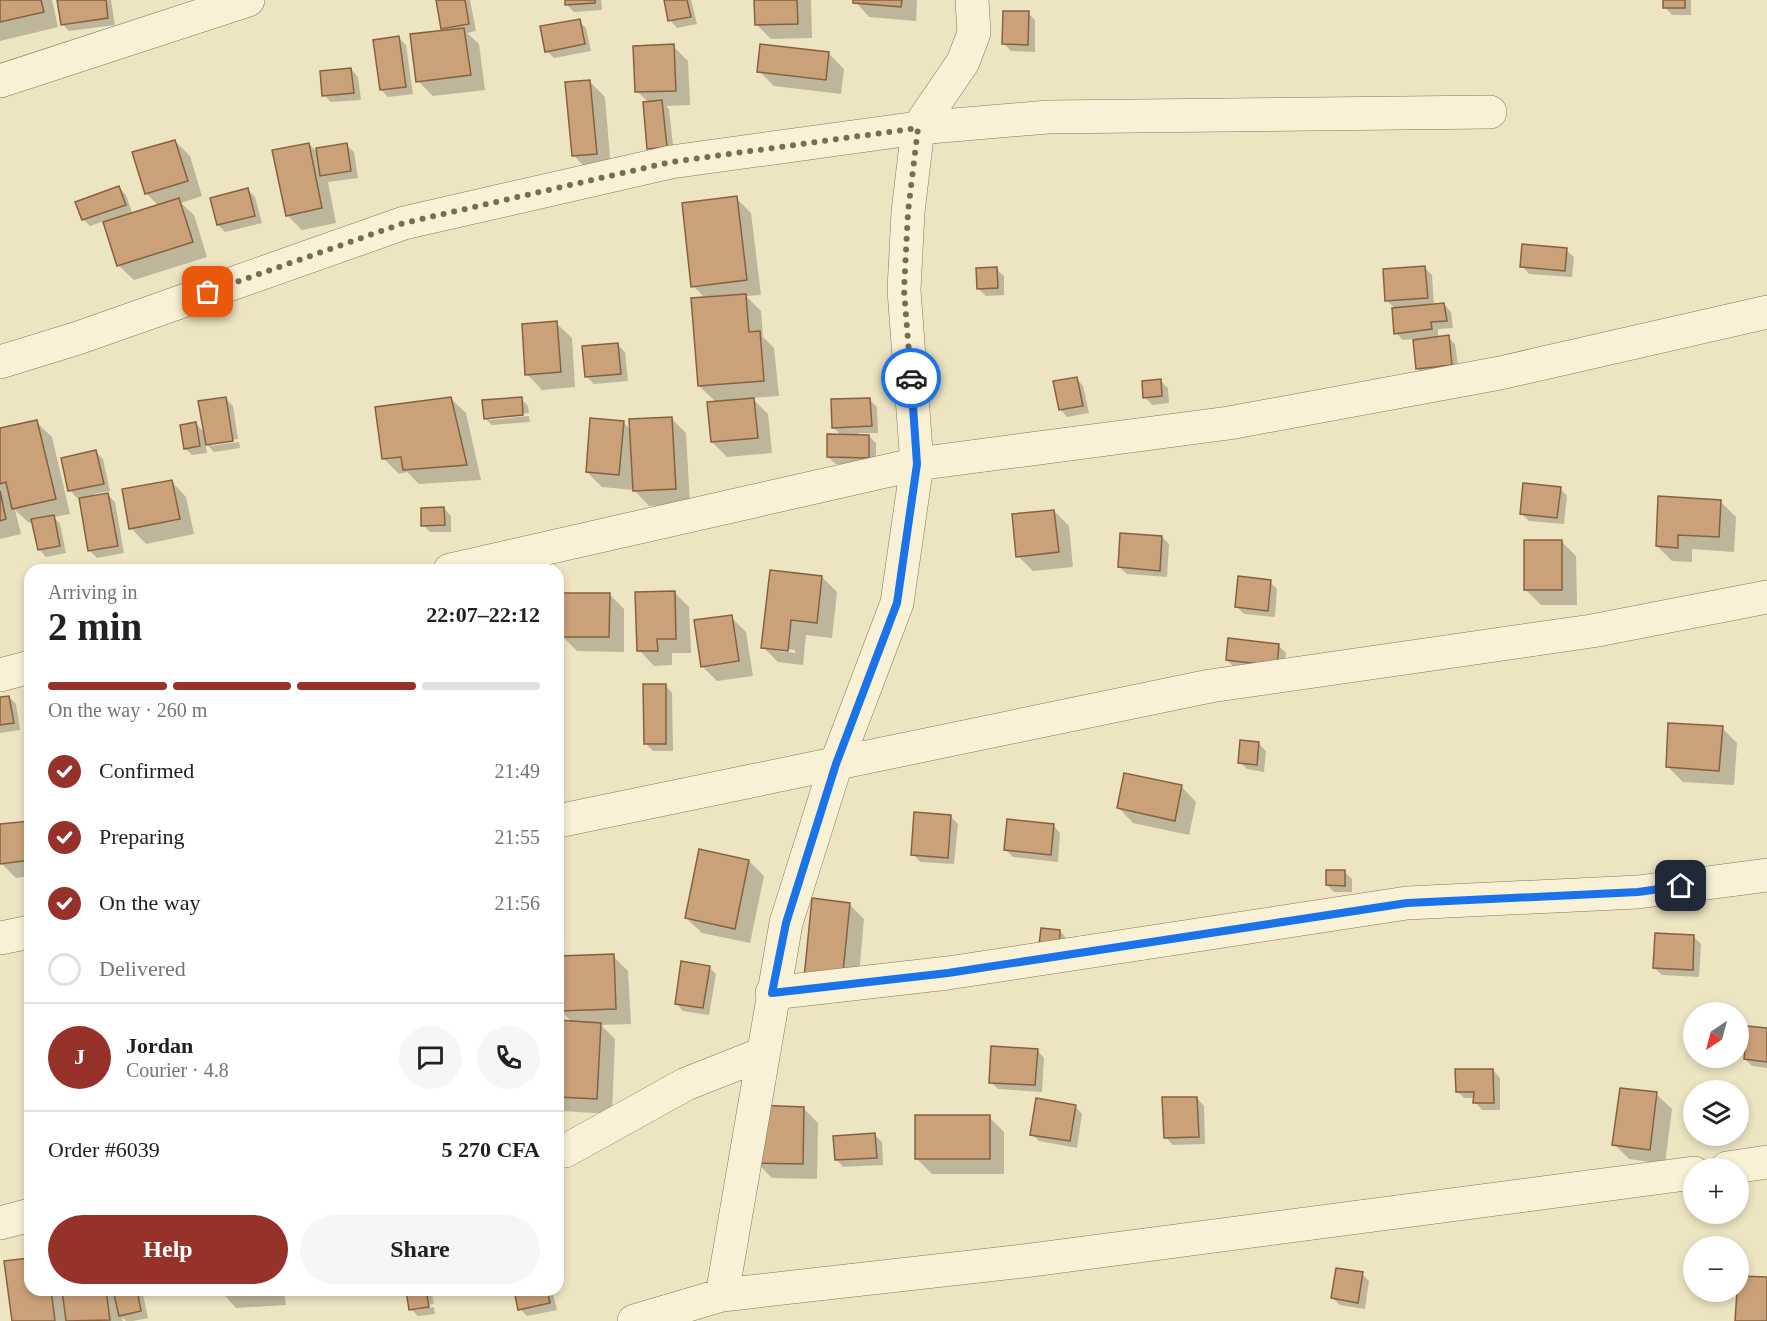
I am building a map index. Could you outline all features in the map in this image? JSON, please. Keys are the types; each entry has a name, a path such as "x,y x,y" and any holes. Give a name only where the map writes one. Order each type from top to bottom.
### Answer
{"street":[{"path":"0,81 248,0"},
{"path":"722,1295 772,993 786,923 836,764 897,603 917,464 904,290 908,212 918,128 963,62 974,33 972,0"},
{"path":"0,362 78,338 404,223 671,162 918,128 1048,117 1490,112"},
{"path":"476,564 917,464 1229,423 1500,373 1767,312"},
{"path":"564,819 1210,686 1592,631 1767,597"},
{"path":"0,675 24,669"},
{"path":"772,993 948,973 1407,903 1638,892 1767,875"},
{"path":"0,938 24,933"},
{"path":"564,1149 641,1111 686,1084 762,1054"},
{"path":"1749,1165 1767,1162"},
{"path":"634,1321 722,1295 1024,1261 1683,1174"},
{"path":"0,1223 24,1217"}],"building":[{"path":"0,0 41,0 44,12 0,22"},
{"path":"57,0 106,0 108,18 61,25"},
{"path":"436,0 465,0 469,24 441,29"},
{"path":"565,0 595,0 595,3 565,5"},
{"path":"664,0 687,0 691,17 668,21"},
{"path":"754,0 797,0 798,24 755,25"},
{"path":"853,0 902,0 901,7 853,3"},
{"path":"1663,0 1685,0 1685,8 1663,8"},
{"path":"1003,11 1029,11 1028,45 1002,44"},
{"path":"580,19 585,44 545,52 540,26"},
{"path":"464,28 471,75 416,82 410,34"},
{"path":"399,36 406,87 380,90 373,40"},
{"path":"674,44 676,91 635,92 633,46"},
{"path":"760,44 829,52 826,80 757,72"},
{"path":"351,68 354,93 322,96 320,71"},
{"path":"590,80 597,154 572,156 565,82"},
{"path":"662,100 667,147 647,149 643,102"},
{"path":"175,140 188,181 145,194 132,152"},
{"path":"309,143 322,208 286,216 272,150"},
{"path":"347,143 351,171 320,176 316,148"},
{"path":"119,186 126,205 82,220 75,202"},
{"path":"248,188 255,216 217,225 210,198"},
{"path":"737,196 747,280 691,287 682,203"},
{"path":"179,198 193,242 117,266 103,222"},
{"path":"1522,244 1567,248 1565,271 1520,267"},
{"path":"1425,266 1428,298 1385,301 1383,269"},
{"path":"997,267 998,288 977,289 976,268"},
{"path":"746,294 749,332 760,331 764,381 698,386 691,298"},
{"path":"1444,303 1447,321 1431,322 1432,329 1394,334 1392,308"},
{"path":"557,321 561,372 525,375 522,324"},
{"path":"1449,335 1452,365 1416,369 1413,340"},
{"path":"618,343 621,374 585,377 582,346"},
{"path":"1077,377 1083,406 1059,410 1053,381"},
{"path":"1161,379 1162,396 1143,398 1142,381"},
{"path":"226,397 233,441 206,445 198,401"},
{"path":"451,397 467,465 403,470 401,457 382,459 375,407"},
{"path":"522,397 523,415 484,419 482,400"},
{"path":"754,398 758,438 711,442 707,402"},
{"path":"870,398 872,426 832,428 831,399"},
{"path":"672,417 676,489 633,491 629,419"},
{"path":"590,418 624,421 619,475 586,472"},
{"path":"37,420 56,499 12,509 6,482 0,484 0,428"},
{"path":"196,422 200,446 184,449 180,425"},
{"path":"827,434 869,435 869,458 827,457"},
{"path":"96,450 104,484 68,491 61,458"},
{"path":"172,480 180,519 129,529 122,489"},
{"path":"1523,483 1561,487 1557,518 1520,514"},
{"path":"0,491 6,519 0,521"},
{"path":"108,493 118,546 88,551 79,498"},
{"path":"1658,496 1721,500 1719,537 1678,535 1678,548 1656,546"},
{"path":"444,507 445,525 421,526 421,508"},
{"path":"1054,510 1059,552 1016,557 1012,514"},
{"path":"54,515 60,546 38,550 31,519"},
{"path":"1120,533 1162,536 1160,571 1118,567"},
{"path":"1524,540 1562,540 1562,590 1524,590"},
{"path":"770,570 822,576 817,623 791,620 788,651 761,648"},
{"path":"1238,576 1271,580 1268,611 1235,607"},
{"path":"675,591 676,639 657,639 658,651 637,651 635,592"},
{"path":"564,593 610,593 609,637 564,637"},
{"path":"732,615 739,661 701,667 694,620"},
{"path":"1228,638 1279,644 1277,666 1226,660"},
{"path":"643,684 666,684 666,744 644,744"},
{"path":"9,696 14,723 0,725 0,697"},
{"path":"1668,723 1723,726 1719,771 1666,767"},
{"path":"1240,740 1259,742 1257,765 1238,763"},
{"path":"1124,773 1182,785 1175,821 1117,808"},
{"path":"914,812 951,815 948,858 911,855"},
{"path":"1007,819 1054,824 1051,855 1004,850"},
{"path":"24,822 24,861 0,864 0,824"},
{"path":"699,849 749,860 735,929 685,918"},
{"path":"1326,870 1345,870 1345,886 1326,885"},
{"path":"812,898 850,903 842,982 804,978"},
{"path":"1041,928 1060,930 1059,948 1039,945"},
{"path":"1655,933 1694,935 1693,970 1653,968"},
{"path":"614,954 616,1009 564,1011 564,956"},
{"path":"681,961 710,966 703,1008 675,1004"},
{"path":"564,1020 601,1023 597,1099 564,1097"},
{"path":"1749,1026 1767,1028 1767,1062 1749,1060"},
{"path":"991,1046 1038,1049 1035,1085 989,1083"},
{"path":"1455,1069 1493,1069 1494,1103 1473,1103 1474,1092 1456,1092"},
{"path":"1620,1088 1657,1092 1650,1150 1612,1145"},
{"path":"1162,1097 1197,1097 1199,1137 1164,1138"},
{"path":"1036,1098 1076,1105 1070,1141 1030,1135"},
{"path":"756,1105 804,1107 803,1164 756,1163"},
{"path":"915,1115 990,1115 990,1159 915,1159"},
{"path":"875,1133 877,1158 835,1160 833,1136"},
{"path":"24,1259 24,1296 52,1296 55,1321 12,1321 4,1261"},
{"path":"1336,1268 1363,1272 1358,1303 1331,1298"},
{"path":"1749,1276 1767,1277 1767,1321 1735,1321 1736,1302 1749,1302"},
{"path":"63,1296 107,1296 110,1320 66,1321"},
{"path":"114,1296 138,1296 141,1311 119,1316"},
{"path":"407,1296 427,1296 429,1307 409,1310"},
{"path":"515,1296 548,1296 550,1303 518,1310"}],"way so far":[{"path":"208,292 404,223 671,162 918,128 908,212 904,290 911,378"}],"route":[{"path":"911,378 917,464 897,603 836,764 786,923 772,993 948,973 1407,903 1638,892 1681,886"}]}
